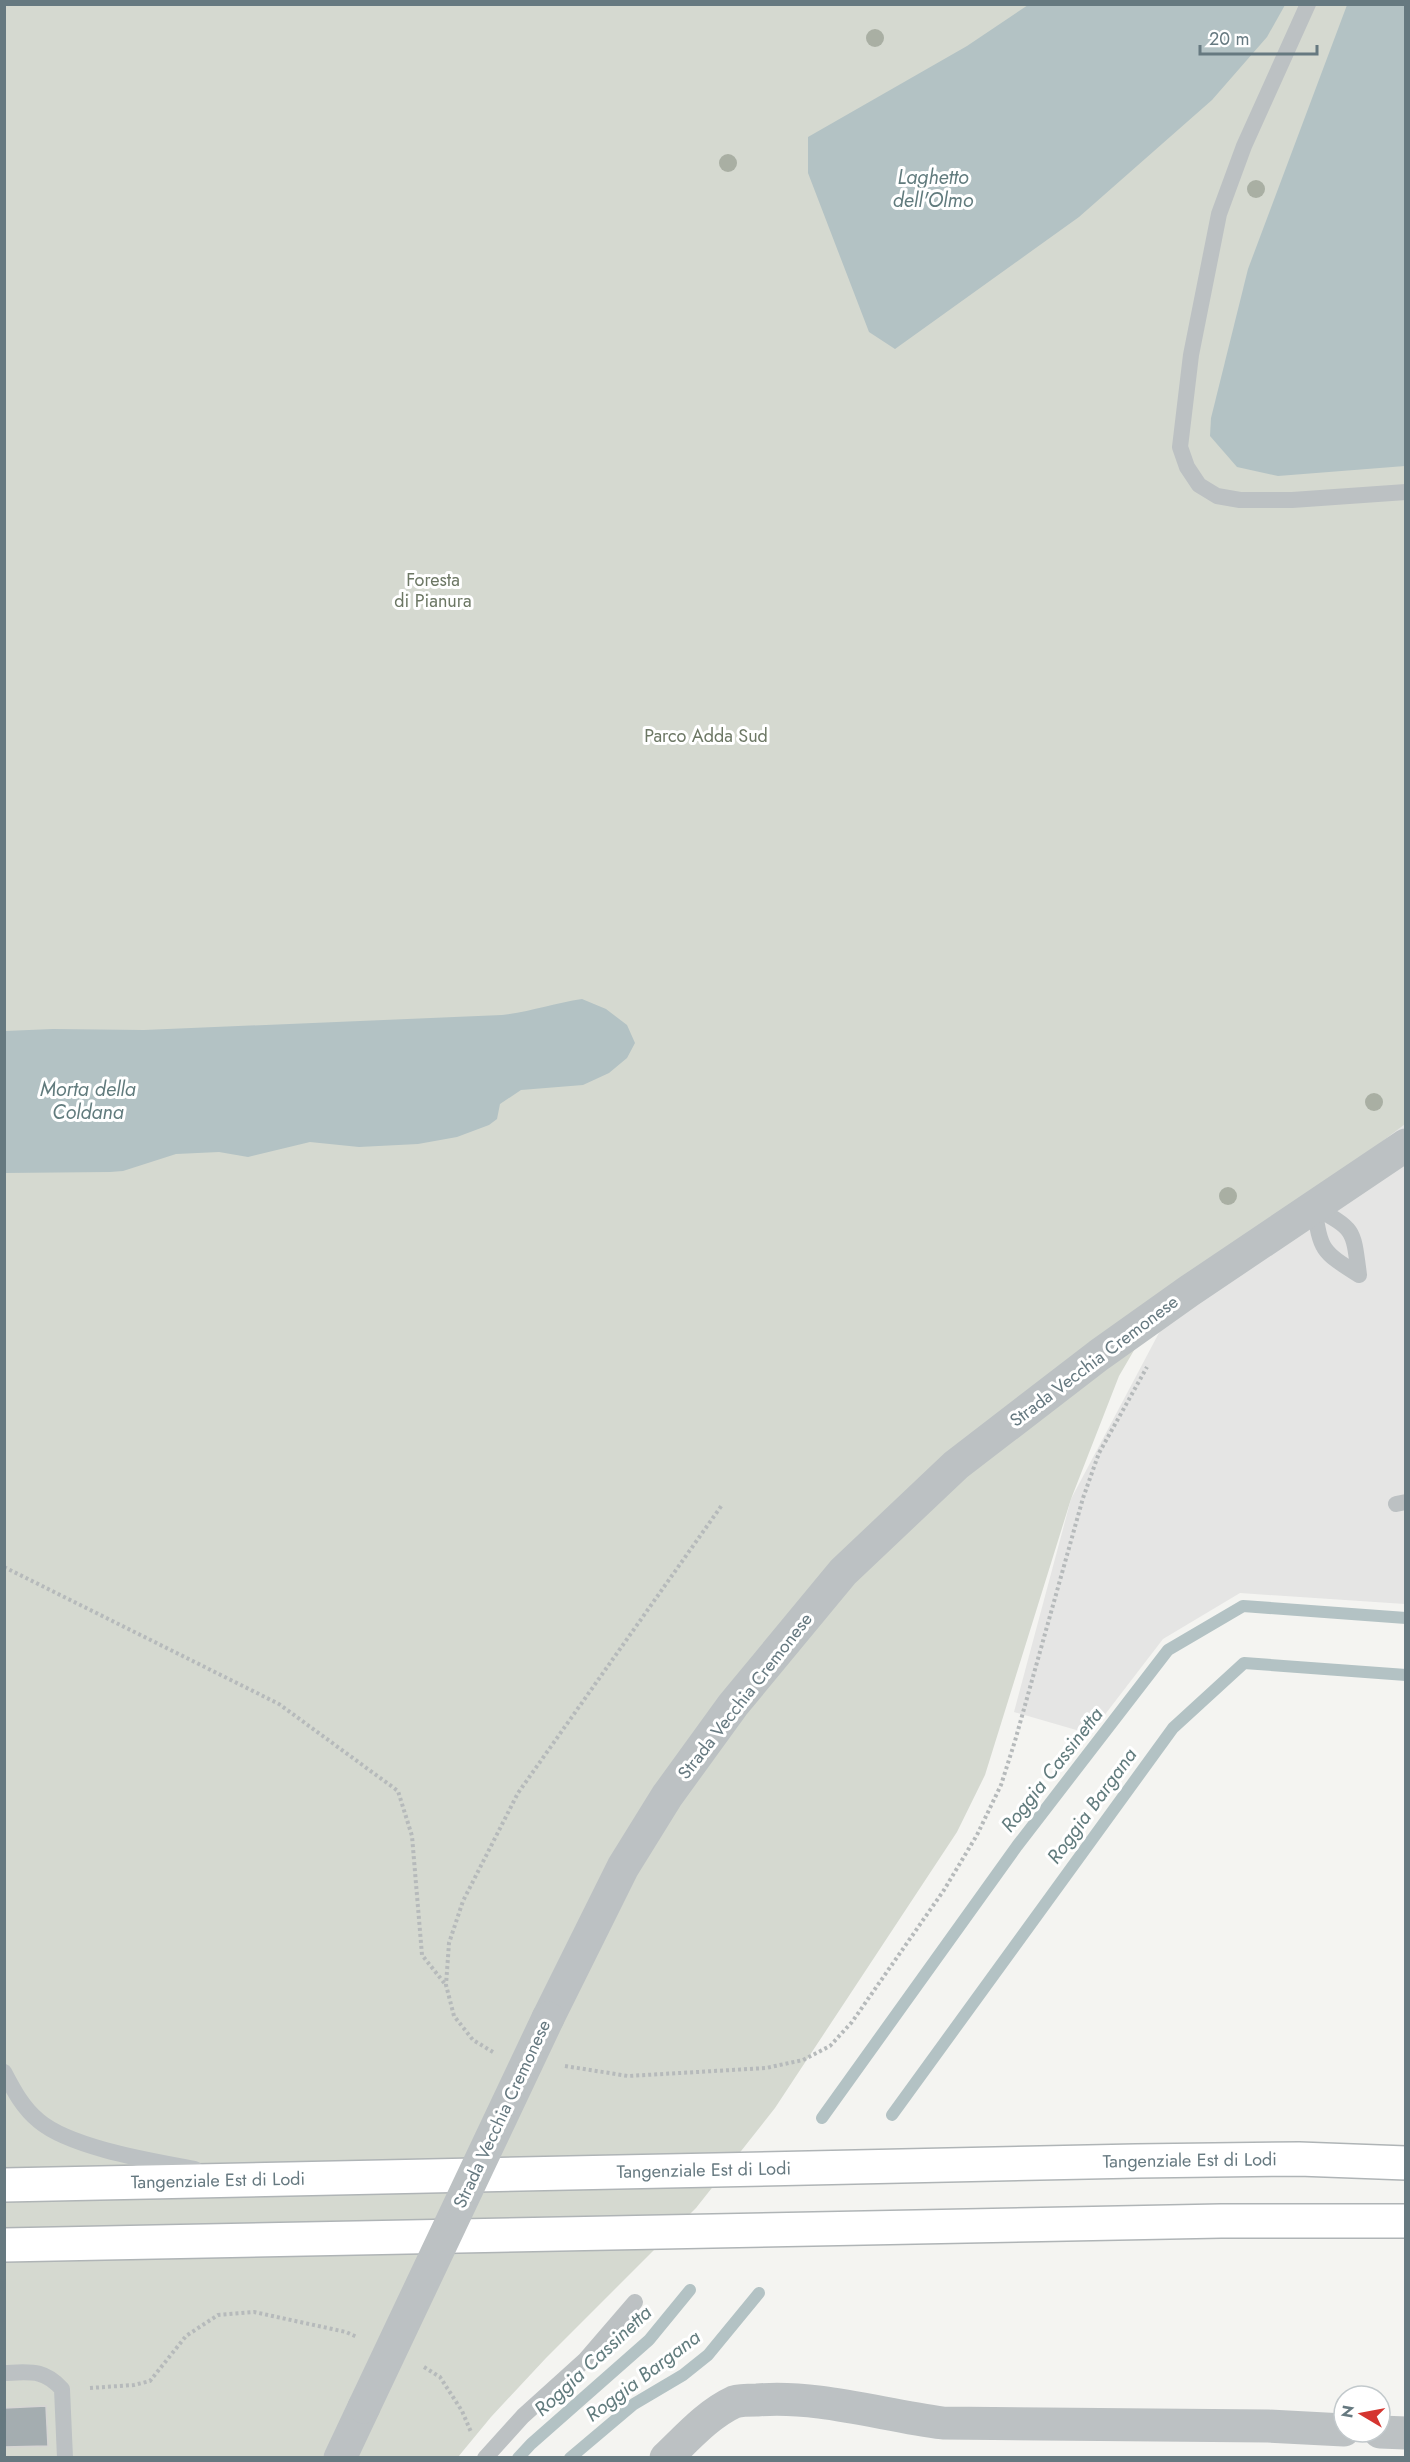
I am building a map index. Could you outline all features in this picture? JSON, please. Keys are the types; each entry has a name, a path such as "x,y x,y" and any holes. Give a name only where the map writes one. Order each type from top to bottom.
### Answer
{"highway":[{"name":"Tangenziale Est di Lodi","path":"4,2185 1276,2159 1406,2163"},
{"path":"4,2245 1221,2221 1406,2221"}],"street":[{"name":"Strada Vecchia Cremonese","path":"340,2457 548,2018 623,1867 667,1796 733,1705 843,1572 956,1466 1099,1356 1189,1291 1406,1145"},
{"path":"666,2457 714,2414 736,2401 767,2399 820,2401 905,2418 944,2422 1268,2426 1332,2429"}],"lane":[{"path":"1308,4 1244,146 1219,214 1191,355 1180,447 1187,468 1199,485 1217,495 1240,500 1292,500 1406,492"},
{"path":"4,2072 12,2097 40,2122 72,2140 154,2161 255,2180"},
{"path":"485,2457 523,2416 585,2360 635,2302"},
{"path":"4,2373 29,2372 50,2376 62,2389 65,2457"}],"path":[{"path":"563,2065 628,2076 766,2068 804,2060 830,2046 852,2022 944,1890 977,1834 1001,1785 1083,1498 1099,1453 1150,1362"},
{"path":"497,2055 473,2040 454,2016 446,1985 449,1943 463,1901 518,1794 722,1505"},
{"path":"4,1567 279,1704 398,1791 412,1836 422,1955 446,1985"},
{"path":"62,2389 134,2385 150,2381 186,2336 218,2314 254,2313 346,2332 368,2341"},
{"path":"421,2365 440,2378 462,2411 474,2439"}],"shaded area":[{"path":"1405,1114 1405,1604 1240,1593 1163,1639 1090,1734 1014,1712 1071,1499 1197,1261"}],"green space":[{"name":"Parco Adda Sud","path":"5,5 1405,5 1405,1124 1154,1316 1119,1376 1071,1499 985,1775 957,1832 775,2108 696,2208 546,2358 491,2417 458,2457 5,2457"}],"water":[{"name":"Laghetto dell'Olmo","path":"1028,5 1285,5 1267,37 1212,100 1079,217 895,349 869,332 808,173 808,137 967,46"},
{"path":"1347,5 1405,5 1405,466 1278,476 1237,467 1210,436 1211,418 1248,269"},
{"name":"Morta della Coldana","path":"582,999 606,1009 627,1025 635,1043 627,1058 609,1073 583,1085 521,1090 500,1104 497,1119 489,1125 457,1137 418,1144 359,1147 310,1142 248,1157 219,1152 176,1154 123,1171 5,1173 5,1031 144,1030 502,1015"}],"building":[{"path":"46,2406 48,2446 4,2447 4,2408"}],"waterway":[{"name":"Roggia Cassinetta","path":"822,2118 1017,1846 1168,1650 1243,1606 1406,1618"},
{"name":"Roggia Bargana","path":"892,2115 1173,1728 1244,1663 1406,1675"},
{"name":"Roggia Cassinetta","path":"518,2458 649,2340 690,2290"},
{"name":"Roggia Bargana","path":"570,2458 634,2404 683,2375 708,2355 759,2293"}],"park label":[{"name":"Foresta di Pianura","path":"433,590"}]}
